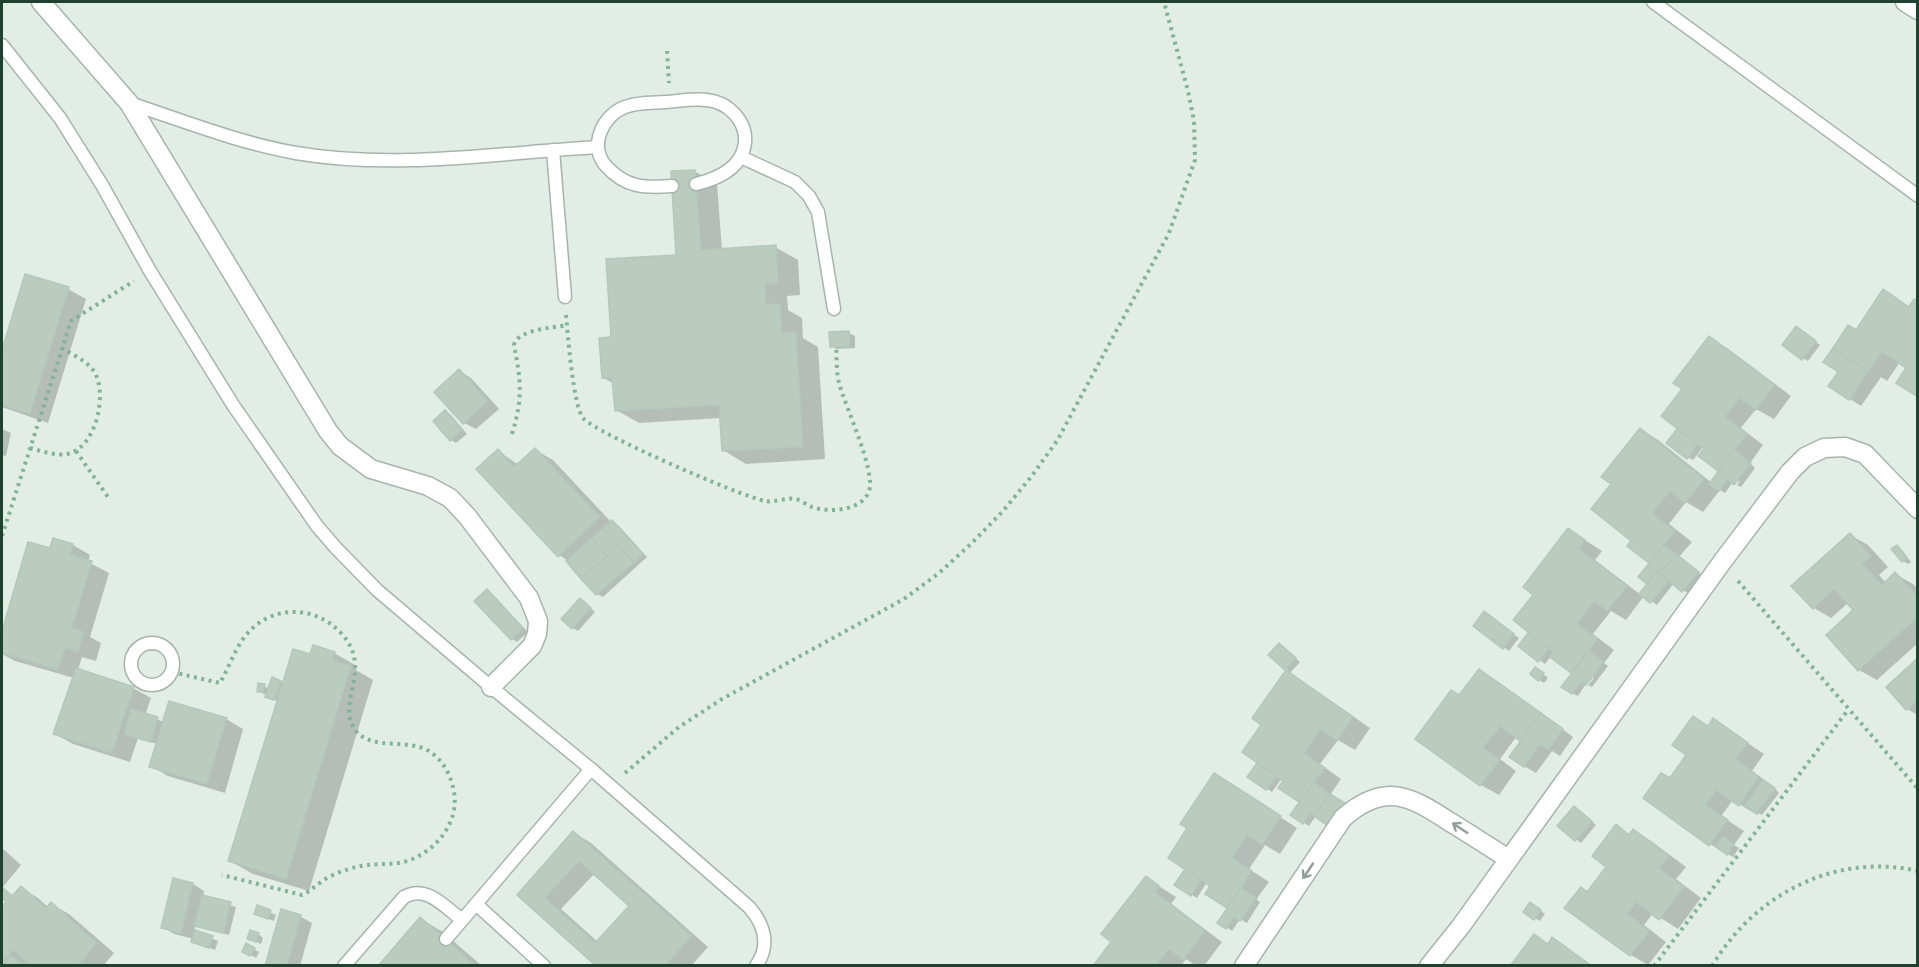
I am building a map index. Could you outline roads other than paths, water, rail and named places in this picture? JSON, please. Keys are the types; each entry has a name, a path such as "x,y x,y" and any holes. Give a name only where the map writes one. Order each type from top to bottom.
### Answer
{"street":[{"path":"41,2 129,103 328,431 340,446 371,468 428,486 450,498 467,516 529,598 538,621 537,634 532,646 491,687"},
{"path":"1905,2 1917,10"},
{"path":"1429,966 1461,926 1722,562 1790,472 1805,457 1824,448 1845,447 1864,454 1917,509"},
{"path":"1244,966 1343,818 1359,804 1379,797 1401,796 1422,803 1509,859"}],"lane":[{"path":"1653,2 1917,196"},
{"path":"2,45 65,126 102,185 150,271 233,405 317,525 377,590 591,768 758,918 764,931 765,945 761,959 756,966"},
{"path":"672,186 644,188 628,183 614,174 603,162 597,147 603,125 613,114 625,107 639,104 707,99 730,109 739,119 745,131 745,144 741,157 723,174 712,180 696,184"},
{"path":"129,103 254,144 338,159 380,161 597,147"},
{"path":"553,150 565,297"},
{"path":"741,157 795,182 809,196 818,212 834,309"},
{"path":"446,939 591,768"},
{"path":"344,966 404,897 411,893 426,893 462,920"},
{"path":"476,904 544,966"}]}
